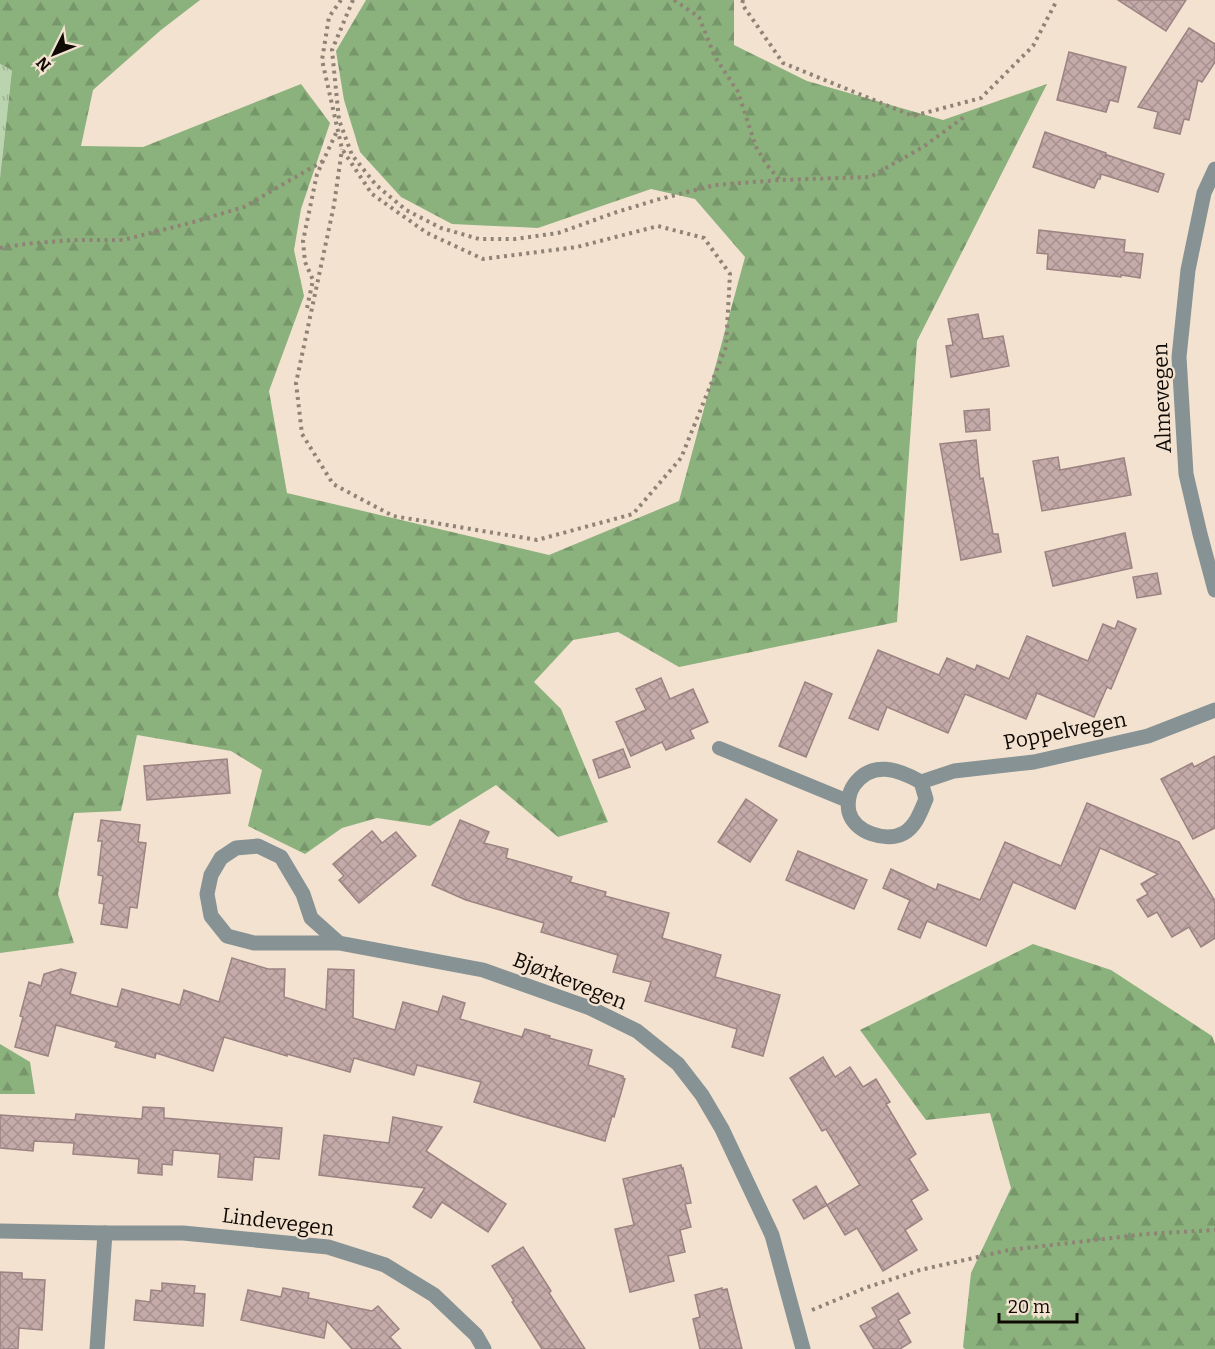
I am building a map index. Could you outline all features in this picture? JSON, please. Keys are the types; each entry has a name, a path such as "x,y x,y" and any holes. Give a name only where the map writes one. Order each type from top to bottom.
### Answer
{"street":[{"name":"Almevegen","path":"1215,169 1204,193 1188,270 1179,357 1186,474 1215,590"},
{"name":"Poppelvegen","path":"921,782 954,771 1034,762 1148,736 1215,710"},
{"path":"889,770 904,773 921,782 926,799 917,820 905,833 893,838 864,830 853,820 849,812 848,801 851,789 860,777 870,771 889,770"},
{"name":"Bjørkevegen","path":"339,943 311,918 303,894 281,857 258,846 236,848 221,858 211,875 207,894 211,916 227,936 254,943 339,943 483,970 590,1008 637,1031 678,1064 702,1095 722,1129 772,1235 803,1349"},
{"name":"Lindevegen","path":"0,1231 183,1233 328,1247 385,1265 434,1295 476,1335 483,1349"},
{"path":"98,1349 105,1233"}],"lane":[{"path":"719,748 848,801"}],"path":[{"path":"341,0 329,17 322,60 342,149 334,205 296,383 302,434 333,484 393,516 537,540 633,514 681,458 726,347 730,274 704,238 658,226 577,247 483,259 427,233 372,194 342,149"},
{"path":"353,0 332,50 339,120 352,155 376,185 406,210 441,228 479,239 515,239 558,233 656,200 715,185 870,177 923,147 964,117"},
{"path":"674,0 699,17 716,57 738,92 756,147 766,164 780,180"},
{"path":"742,0 742,4 783,63 913,116 981,98 1033,46 1057,0"},
{"path":"307,308 313,280 305,262 303,241 317,174 341,123"},
{"path":"0,249 25,244 72,240 123,240 190,223 244,207 323,161"},
{"path":"795,1318 865,1288 920,1270 1009,1250 1146,1234 1215,1230"}],"green space":[{"path":"0,0 200,0 161,30 93,90 81,146 143,147 301,84 330,123 301,209 294,250 304,296 269,391 287,493 549,555 679,501 745,257 695,199 651,189 538,228 452,224 401,197 360,152 344,100 336,51 366,0 734,0 734,45 807,81 943,120 1047,84 917,341 897,622 679,667 618,632 573,640 534,682 561,709 608,822 558,837 496,785 430,826 377,818 342,828 305,854 248,826 262,770 231,751 137,735 121,811 74,813 58,894 74,943 0,953 0,178 12,70 0,64"},
{"path":"0,64 12,70 0,178"},
{"path":"1033,944 1111,970 1212,1036 1215,1044 1215,1349 965,1349 963,1347 971,1273 1011,1188 990,1113 926,1120 860,1030"},
{"path":"0,1044 30,1062 35,1094 0,1094"}],"building":[{"path":"1118,0 1186,0 1166,31"},
{"path":"1189,28 1215,44 1215,62 1202,82 1198,80 1189,120 1184,119 1180,134 1154,128 1158,112 1138,107"},
{"path":"1069,52 1126,67 1118,102 1110,100 1106,112 1057,100"},
{"path":"1045,132 1106,153 1105,158 1107,155 1164,174 1158,192 1101,174 1094,188 1033,167"},
{"path":"1039,230 1125,240 1124,252 1143,254 1140,278 1047,269 1048,254 1037,253"},
{"path":"978,314 983,339 1003,336 1009,366 951,377 946,346 953,345 948,319"},
{"path":"989,409 990,430 966,432 964,411"},
{"path":"976,440 980,479 983,478 993,534 998,534 1001,552 961,560 940,444"},
{"path":"1058,457 1060,470 1124,458 1131,495 1042,511 1033,461"},
{"path":"1125,533 1132,568 1053,586 1045,552"},
{"path":"1157,573 1161,594 1137,598 1133,577"},
{"path":"1118,621 1136,629 1111,689 1107,687 1094,717 1037,693 1026,719 965,694 948,733 887,707 878,730 849,718 878,650 939,675 947,658 975,670 977,665 1009,679 1027,636 1088,661 1103,624 1115,629"},
{"path":"661,678 670,699 693,689 708,722 690,730 694,738 666,750 662,742 631,756 616,722 646,710 636,689"},
{"path":"805,682 832,694 806,757 779,746"},
{"path":"623,749 630,767 599,778 593,760"},
{"path":"1215,756 1215,828 1193,839 1161,779 1192,763 1194,767"},
{"path":"227,759 230,793 147,800 144,766"},
{"path":"746,799 777,820 750,862 718,842"},
{"path":"1087,803 1179,842 1215,901 1215,938 1201,947 1189,927 1172,937 1157,912 1148,917 1137,900 1148,894 1141,884 1158,874 1100,848 1075,909 1013,882 986,946 927,921 920,938 898,929 910,900 883,888 891,869 936,890 938,884 980,900 1005,842 1061,866"},
{"path":"101,820 140,825 138,842 146,843 137,908 130,907 127,928 101,924 104,904 99,903 103,876 98,875 102,841 98,841"},
{"path":"460,820 489,832 484,843 508,849 506,858 572,877 570,882 606,892 605,896 669,913 662,938 721,955 715,977 780,995 763,1056 732,1047 737,1029 645,1001 651,982 613,972 618,955 541,932 544,923 466,900 432,885"},
{"path":"372,831 382,843 396,832 416,856 359,903 339,880 344,876 333,864"},
{"path":"798,851 867,880 854,909 786,880"},
{"path":"232,958 268,969 285,969 284,997 326,1010 328,969 354,970 353,1018 395,1030 403,1002 438,1012 443,996 465,1003 460,1019 522,1037 525,1029 592,1050 588,1065 623,1076 625,1079 605,1141 474,1102 481,1082 417,1065 414,1075 354,1058 350,1072 224,1037 213,1071 156,1053 155,1058 115,1047 117,1042 56,1025 48,1056 15,1047 29,982 41,986 44,974 61,969 76,973 70,994 117,1007 122,989 180,1005 184,990 219,1002"},
{"path":"823,1057 835,1077 850,1067 863,1087 876,1079 890,1102 886,1104 916,1154 909,1159 928,1190 911,1200 922,1219 905,1230 917,1250 883,1271 857,1228 845,1235 827,1205 860,1185 826,1129 822,1131 790,1078"},
{"path":"143,1107 164,1108 164,1118 282,1128 279,1159 254,1157 252,1180 218,1177 220,1154 173,1150 172,1165 162,1164 162,1175 138,1173 139,1159 73,1154 74,1143 34,1141 33,1151 0,1148 0,1115 75,1120 76,1114 142,1119"},
{"path":"393,1117 442,1127 426,1151 506,1204 488,1232 442,1202 431,1218 413,1207 425,1188 319,1175 324,1135 389,1143"},
{"path":"681,1165 691,1203 685,1204 691,1227 680,1230 685,1252 668,1256 674,1281 630,1292 615,1229 634,1225 623,1179"},
{"path":"816,1186 827,1205 804,1219 793,1200"},
{"path":"523,1247 585,1349 542,1349 512,1302 514,1301 492,1266"},
{"path":"0,1272 22,1273 22,1279 45,1280 42,1330 19,1328 18,1349 0,1349"},
{"path":"162,1283 195,1286 194,1293 205,1294 203,1326 134,1320 136,1300 150,1302 151,1290 162,1291"},
{"path":"283,1288 309,1293 308,1298 372,1311 378,1306 399,1329 390,1337 401,1349 352,1349 327,1321 324,1338 241,1320 248,1290 281,1297"},
{"path":"722,1288 722,1290 727,1289 742,1349 700,1349 693,1319 700,1317 695,1295"},
{"path":"898,1293 910,1313 898,1320 911,1342 900,1349 874,1349 860,1326 877,1317 872,1308"}]}
